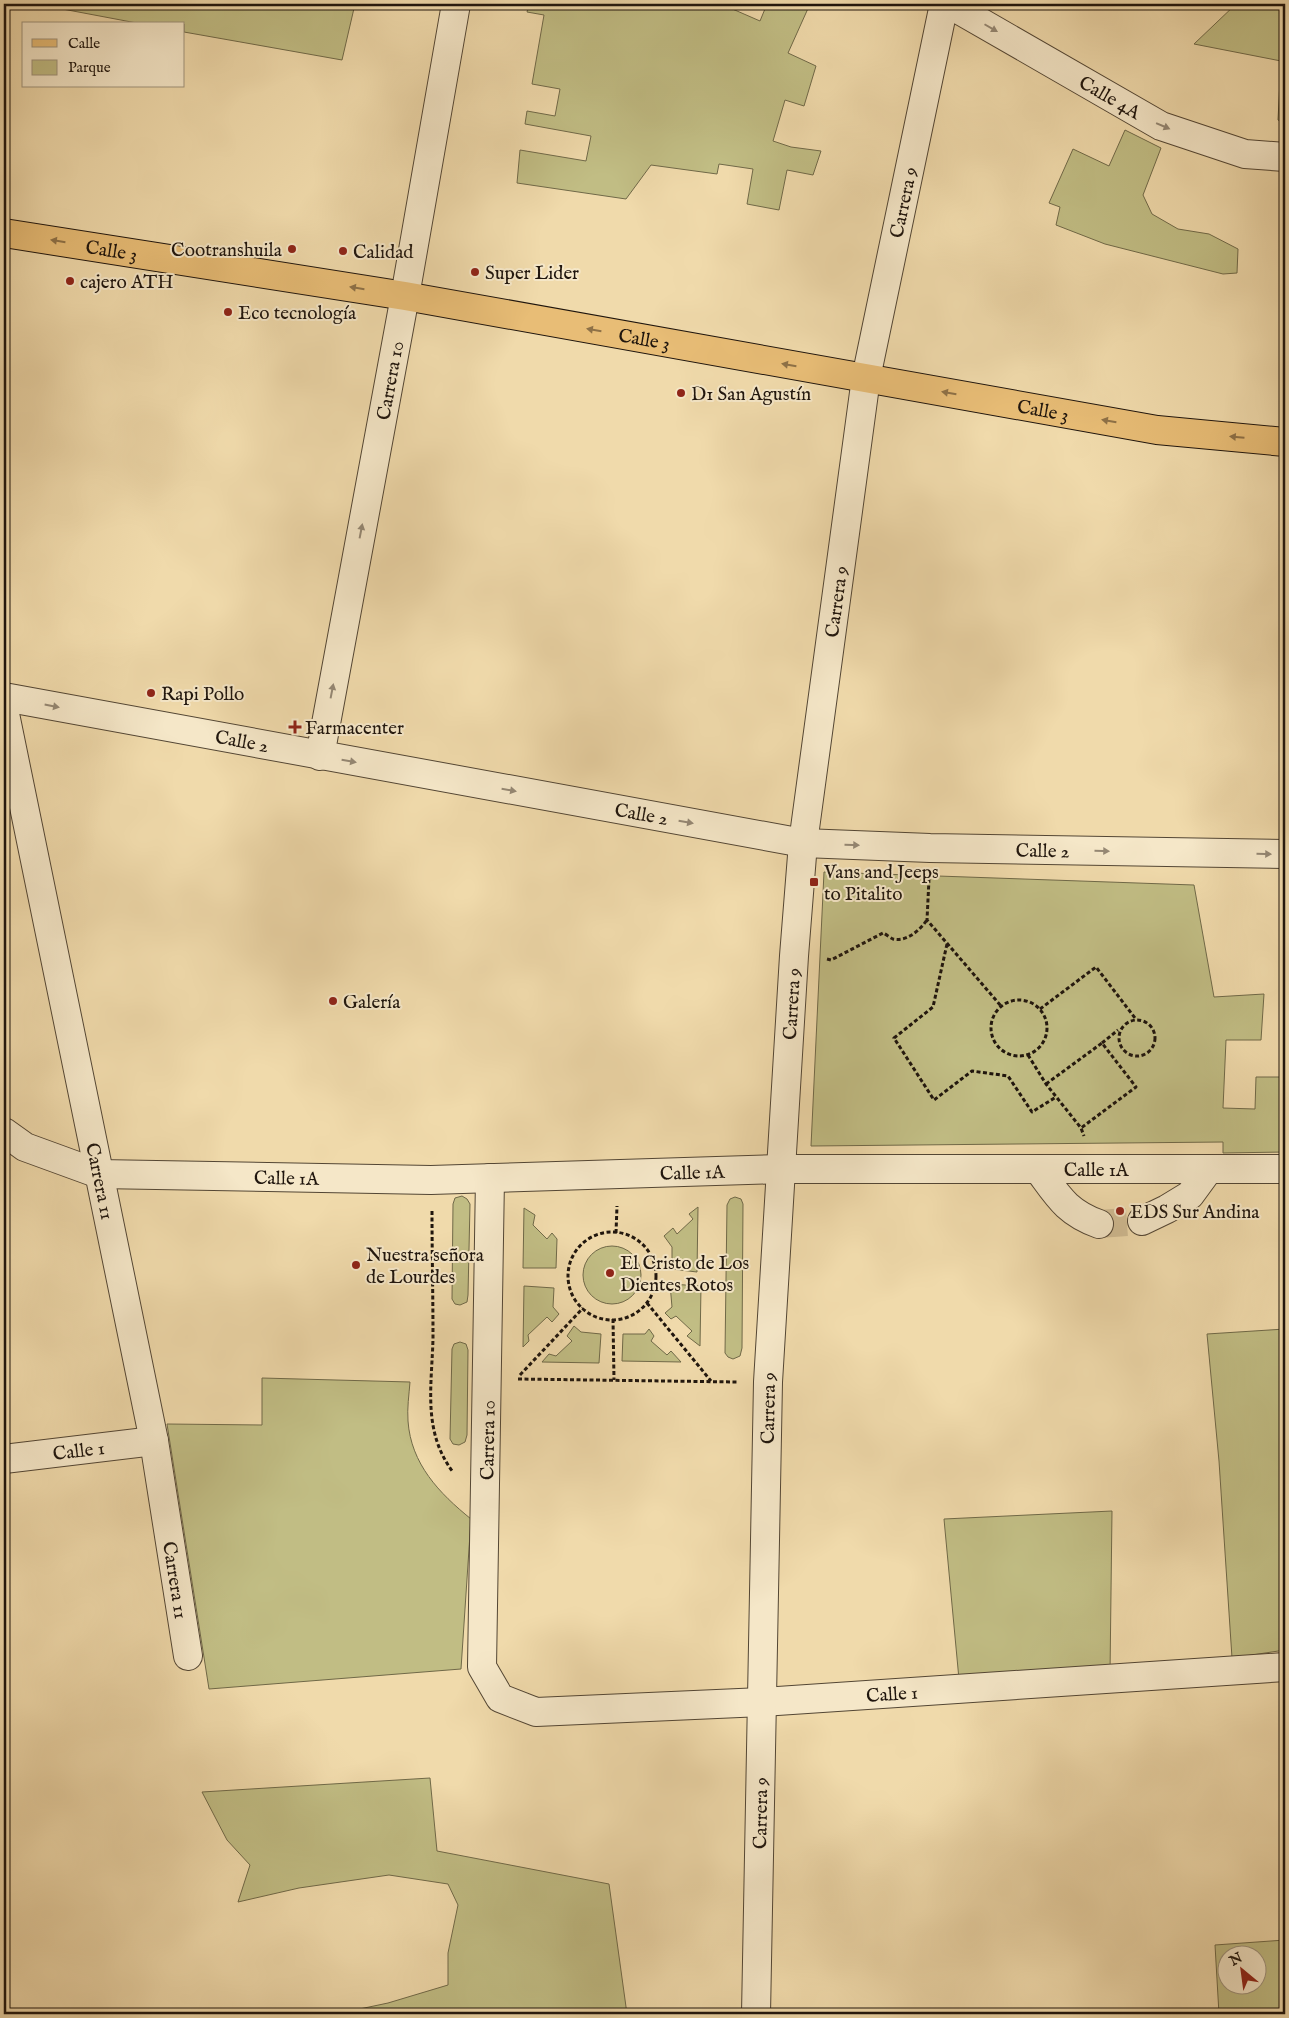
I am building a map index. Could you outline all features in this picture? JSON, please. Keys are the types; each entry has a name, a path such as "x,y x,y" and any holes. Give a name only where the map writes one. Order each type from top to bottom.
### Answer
{"main road":[{"name":"Calle 3","path":"4,233 405,296 1157,430 1285,442"}],"street":[{"name":"Carrera 10","path":"320,756 405,296 456,4"},
{"name":"Carrera 9","path":"756,2014 768,1382 794,956 803,843 866,378 944,4"},
{"name":"Calle 4A","path":"949,4 1161,126 1245,154 1285,157"},
{"name":"Calle 2","path":"4,697 803,843 930,848 1285,854"},
{"name":"Carrera 11","path":"4,709 154,1441 188,1656"},
{"name":"Calle 1A","path":"4,1132 25,1147 99,1174 431,1180 782,1169 1285,1169"},
{"path":"1038,1169 1062,1203 1081,1217 1099,1224"},
{"path":"1142,1221 1190,1195 1209,1169"},
{"name":"Carrera 10","path":"490,1178 482,1667 500,1698"},
{"name":"Calle 1","path":"4,1459 154,1441"},
{"name":"Calle 1","path":"500,1698 536,1712 762,1702 1285,1667"}],"path":[{"path":"794,956 831,960 883,933 894,939 907,937 920,930 927,920 930,848"},
{"path":"927,920 1001,1006"},
{"path":"947,944 933,1007 894,1038 934,1100 972,1071 1008,1076 1032,1112 1056,1097"},
{"path":"1040,1009 1096,967 1134,1018 1146,1020 1154,1028 1156,1039 1151,1050 1142,1056 1131,1056 1122,1050 1118,1041 1118,1030"},
{"path":"1024,1000 1040,1009 1048,1026 1046,1038 1038,1048 1028,1054 1015,1056 1003,1051 995,1042 991,1029 994,1016 1001,1006 1012,1001 1024,1000"},
{"path":"1046,1084 1134,1018"},
{"path":"1081,1128 1136,1087 1102,1043"},
{"path":"1028,1054 1046,1084 1081,1128 1087,1142 1089,1169"},
{"path":"431,1180 432,1339 429,1391 433,1428 444,1460 461,1483 486,1504"},
{"path":"606,1232 621,1233 635,1238 647,1248 654,1261 656,1275 654,1290 647,1303 635,1314 612,1320 605,1320 590,1314 583,1308 578,1305 570,1291 568,1276 571,1260 580,1246 592,1237 606,1232"},
{"path":"647,1303 711,1381"},
{"path":"583,1308 516,1379 768,1382"},
{"path":"612,1320 614,1380"}],"green space":[{"path":"36,4 355,4 342,60 185,32 185,22 131,22"},
{"path":"529,4 561,4 585,9 587,4 721,4 760,21 767,4 810,4 788,53 816,66 804,106 785,100 773,141 791,147 821,151 813,175 787,170 779,210 747,204 753,169 719,164 717,174 651,165 626,199 517,183 520,150 586,161 591,136 525,124 527,111 555,116 560,89 532,84 544,15 527,12"},
{"path":"1236,4 1285,4 1285,124 1278,120 1281,61 1194,44"},
{"path":"1125,130 1161,148 1143,195 1152,214 1178,229 1209,234 1238,249 1237,273 1223,274 1105,244 1056,225 1060,207 1049,203 1073,149 1109,166"},
{"path":"824,872 1194,885 1214,997 1264,994 1261,1040 1226,1040 1223,1108 1255,1109 1256,1077 1285,1077 1285,1152 1223,1153 1223,1142 811,1146"},
{"path":"462,1196 470,1204 468,1295 467,1302 460,1305 455,1304 452,1299 453,1204 455,1198"},
{"path":"735,1197 741,1199 743,1204 742,1348 740,1356 733,1359 725,1353 727,1205 730,1199"},
{"path":"698,1207 697,1272 672,1269 672,1247 664,1236 673,1228 677,1234 693,1219 689,1214"},
{"path":"524,1208 535,1215 533,1225 547,1239 552,1233 557,1239 556,1268 523,1268"},
{"path":"612,1246 628,1251 636,1259 641,1275 636,1291 628,1299 612,1304 596,1299 588,1291 583,1275 588,1259 596,1251"},
{"path":"670,1284 701,1286 700,1346 687,1336 692,1331 676,1316 671,1319 665,1313 672,1307"},
{"path":"524,1286 554,1288 553,1307 559,1314 552,1322 547,1317 528,1335 529,1341 523,1347"},
{"path":"574,1326 581,1332 601,1334 599,1363 542,1362 549,1354 556,1356 572,1341 567,1336"},
{"path":"649,1329 654,1336 651,1341 667,1355 671,1351 681,1362 622,1361 623,1334 645,1334"},
{"path":"1285,1329 1285,1650 1232,1658 1219,1461 1207,1334"},
{"path":"460,1342 466,1344 468,1350 467,1435 465,1442 459,1445 453,1444 450,1439 452,1349 454,1344"},
{"path":"262,1378 410,1382 408,1421 415,1451 421,1464 438,1488 471,1519 461,1669 209,1689 167,1424 262,1425"},
{"path":"1112,1511 1110,1674 960,1690 944,1519"},
{"path":"430,1778 437,1851 609,1884 627,2014 336,2014 388,2003 448,1985 448,1953 458,1905 448,1884 389,1875 299,1888 238,1902 250,1865 227,1840 202,1792"},
{"path":"1285,1940 1285,2014 1219,2014 1218,1996 1266,1996 1266,1946 1216,1946 1216,1962 1215,1945"}],"tunnel":[{"path":"1099,1224 1142,1221"}],"place":[{"name":"Cootranshuila","path":"292,249"},
{"name":"Calidad","path":"343,251"},
{"name":"Super Lider","path":"475,272"},
{"name":"cajero ATH","path":"70,281"},
{"name":"Eco tecnología","path":"228,312"},
{"name":"D1 San Agustín","path":"681,393"},
{"name":"Rapi Pollo","path":"151,693"},
{"name":"Farmacenter","path":"295,727"},
{"name":"Vans and Jeeps to Pitalito","path":"814,882"},
{"name":"Galería","path":"333,1001"},
{"name":"EDS Sur Andina","path":"1120,1211"},
{"name":"Nuestra señora de Lourdes","path":"356,1265"},
{"name":"El Cristo de Los Dientes Rotos","path":"610,1273"}]}
